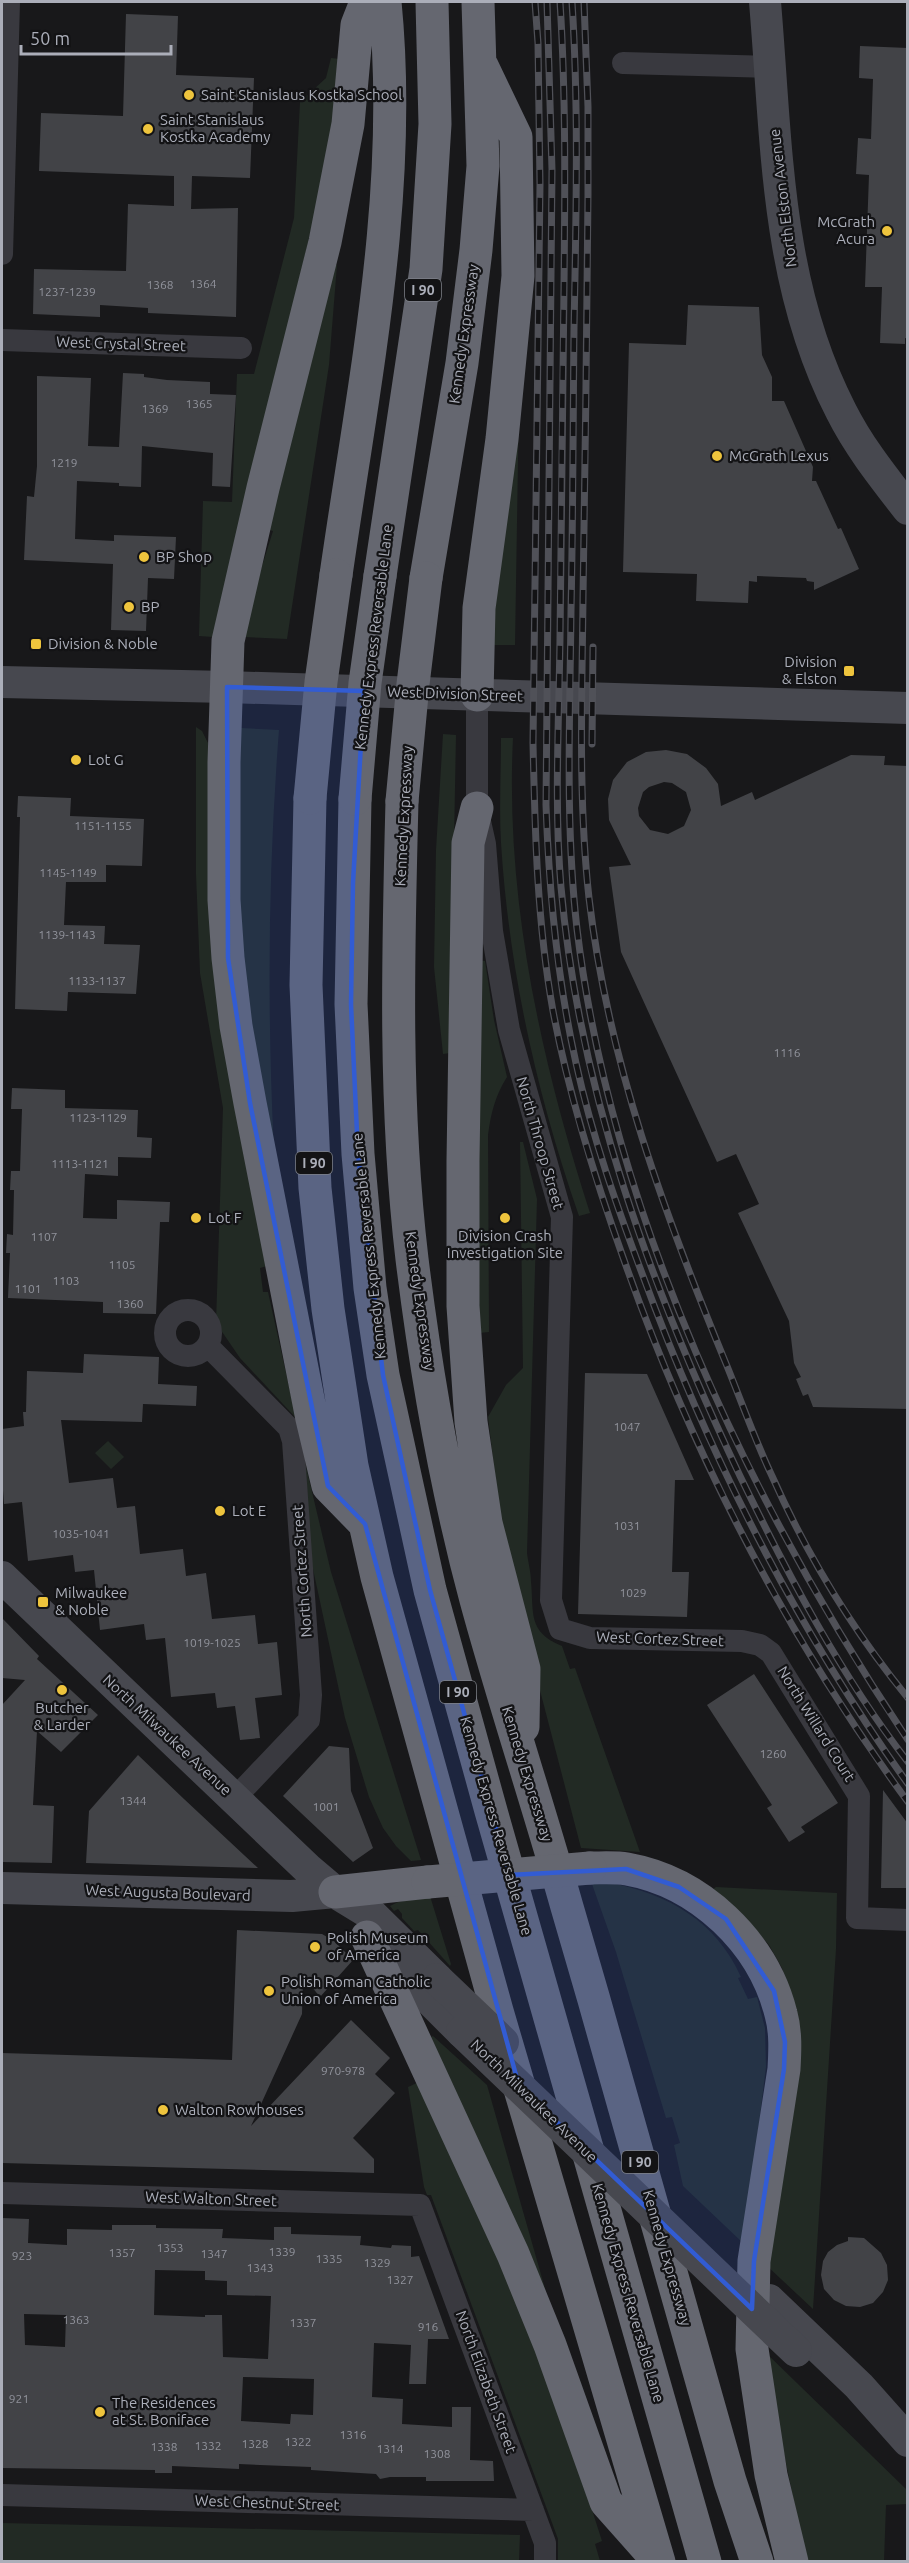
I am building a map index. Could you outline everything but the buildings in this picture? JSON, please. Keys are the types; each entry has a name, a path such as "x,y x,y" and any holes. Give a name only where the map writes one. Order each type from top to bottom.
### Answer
{"highway":[{"path":"365,1524 328,1486 307,1395 236,1026 224,900 228,642 263,488 325,242 348,124 357,25 366,2"},
{"name":"I 90","path":"386,2 389,99 387,195 379,272 321,682 310,798 306,985 308,1075 315,1188 328,1309 342,1404 365,1524 418,1727 530,2126 659,2562"},
{"name":"Kennedy Express Reversable Lane","path":"432,2 435,124 426,269 365,683 355,799 351,1004 357,1154 370,1287 386,1386 430,1590 494,1823 705,2562"},
{"name":"Kennedy Expressway","path":"478,2 482,66 483,166 477,250 462,363 426,578 402,801 397,1016 403,1144 412,1258 447,1474 475,1596 522,1762 566,1902 730,2481 757,2562"},
{"path":"477,695 479,608 502,439 518,276 516,137 482,66"},
{"path":"477,808 468,843 463,1306 471,1422 486,1523 524,1669 522,1762"},
{"path":"335,1892 590,1868 626,1869 655,1876 702,1900 726,1919 746,1943 774,1991 782,2016 785,2042 784,2069 754,2261 752,2349 771,2475 792,2562"},
{"path":"367,1937 513,2254 550,2345 606,2502 659,2562"}],"main road":[{"name":"North Elston Avenue","path":"765,2 784,231 804,319 824,376 842,413 864,450 908,509"},
{"name":"West Division Street","path":"2,682 908,708"},
{"name":"North Milwaukee Avenue","path":"2,1577 234,1799 335,1892 371,1914 859,2386 908,2442"},
{"name":"West Augusta Boulevard","path":"2,1888 292,1896 335,1892"},
{"name":"North Milwaukee Avenue","path":"335,1892 348,1919 462,2032 858,2410 908,2442"}],"street":[{"path":"2,254 4,84 9,2"},
{"path":"623,63 770,67"},
{"name":"West Crystal Street","path":"2,340 241,348"},
{"name":"North Throop Street","path":"477,695 477,808 485,844 492,931 509,1030 562,1217 551,1600 560,1629"},
{"name":"North Cortez Street","path":"208,1346 289,1428 295,1465 311,1695 309,1720 234,1799"},
{"name":"West Cortez Street","path":"560,1629 590,1638 742,1641 760,1645"},
{"name":"North Willard Court","path":"760,1645 771,1653 782,1668 859,1796 857,1918 908,1920"},
{"name":"West Walton Street","path":"2,2193 420,2205"},
{"name":"North Elizabeth Street","path":"420,2205 545,2543 545,2562"},
{"name":"West Chestnut Street","path":"2,2495 533,2510"}],"highlighted area":[{"path":"227,687 364,691 353,883 351,1004 358,1154 383,1375 430,1590 509,1875 626,1869 679,1887 726,1919 774,1991 785,2042 784,2069 754,2261 752,2309 519,2086 365,1524 328,1486 250,1103 228,958"}],"shaded area":[{"path":"331,58 340,59 331,147 213,637 199,636 203,501 232,502 237,374 254,374 294,218 300,102 326,78"},
{"path":"328,264 337,265 329,365 287,639 243,637 242,630 273,531 267,529"},
{"path":"519,400 515,645 489,645"},
{"path":"196,727 202,731 208,743 267,1266 260,1268 263,1292 268,1292 296,1418 240,1358 216,1323 223,1108 200,973 196,874"},
{"path":"241,728 279,730 270,940 270,1046 274,1151 243,998 237,837"},
{"path":"443,734 456,735 450,1053 443,1054 434,967 436,850"},
{"path":"501,738 513,738 512,798 521,919 542,1038 572,1156 590,1213 579,1216 550,1125 518,985 501,843"},
{"path":"475,960 485,961 494,1020 507,1077 494,1105 488,1135 489,1332 479,1333"},
{"path":"520,1142 523,1142 537,1199 527,1553 534,1620 543,1634 562,1646 570,1669 575,1668 640,1852 581,1848 523,1625 499,1508 488,1417 506,1385 523,1368"},
{"path":"108,1441 124,1457 111,1469 95,1453"},
{"path":"304,1458 331,1572 421,1860 411,1861 383,1828 369,1797 345,1718 310,1555"},
{"path":"611,1883 652,1894 688,1913 718,1940 731,1957 748,1999 757,1997 765,2028 766,2067 744,2244 683,2186 674,2145 680,2143 672,2117 666,2118 616,1952 592,1884"},
{"path":"716,1887 837,1893 836,1949 813,2309 766,2265 797,2014 782,1968 769,1945 743,1915 712,1890"},
{"path":"430,1896 450,1966 418,1930 414,1931 402,1918 398,1909 394,1911 390,1906 398,1902"},
{"path":"433,2036 487,2085 550,2306 431,2037"},
{"path":"419,2082 498,2254 568,2435 602,2541 595,2544 600,2561 558,2561 558,2539 431,2195 427,2195 424,2187 408,2087"},
{"path":"763,2350 907,2490 907,2504 886,2505 884,2561 806,2561"},
{"path":"2,2523 520,2535 519,2561 2,2561"}],"railway":[{"path":"535,2 538,43 540,185 533,743 540,911 559,1043 584,1137 624,1260 680,1403 712,1473 746,1542 822,1675 908,1802"},
{"path":"547,2 552,170 546,805 555,935 569,1031 597,1144 615,1198 633,1250 696,1409 758,1539 792,1602 867,1724 908,1784"},
{"path":"560,2 565,180 558,825 561,887 570,964 584,1040 602,1115 624,1189 649,1262 708,1406 758,1513 816,1623 860,1695 908,1762"},
{"path":"572,2 576,84 576,166 570,810 577,929 595,1036 621,1142 655,1248 696,1352 743,1455 794,1554 850,1649 908,1740"},
{"path":"584,2 588,107 588,195 582,786 589,898 598,959 625,1078 661,1195 760,1449 800,1535 832,1592 868,1646 908,1698"},
{"path":"592,744 593,647"}],"place":[{"name":"Saint Stanislaus Kostka School","path":"189,95"},
{"name":"Saint Stanislaus Kostka Academy","path":"148,129"},
{"name":"McGrath Acura","path":"887,231"},
{"name":"McGrath Lexus","path":"717,456"},
{"name":"BP Shop","path":"144,557"},
{"name":"BP","path":"129,607"},
{"name":"Division & Noble","path":"36,644"},
{"name":"Division & Elston","path":"849,671"},
{"name":"Lot G","path":"76,760"},
{"name":"Lot F","path":"196,1218"},
{"name":"Division Crash Investigation Site","path":"505,1218"},
{"name":"Lot E","path":"220,1511"},
{"name":"Milwaukee & Noble","path":"43,1602"},
{"name":"Butcher & Larder","path":"62,1690"},
{"name":"Polish Museum of America","path":"315,1947"},
{"name":"Polish Roman Catholic Union of America","path":"269,1991"},
{"name":"Walton Rowhouses","path":"163,2110"},
{"name":"The Residences at St. Boniface","path":"100,2412"}]}
